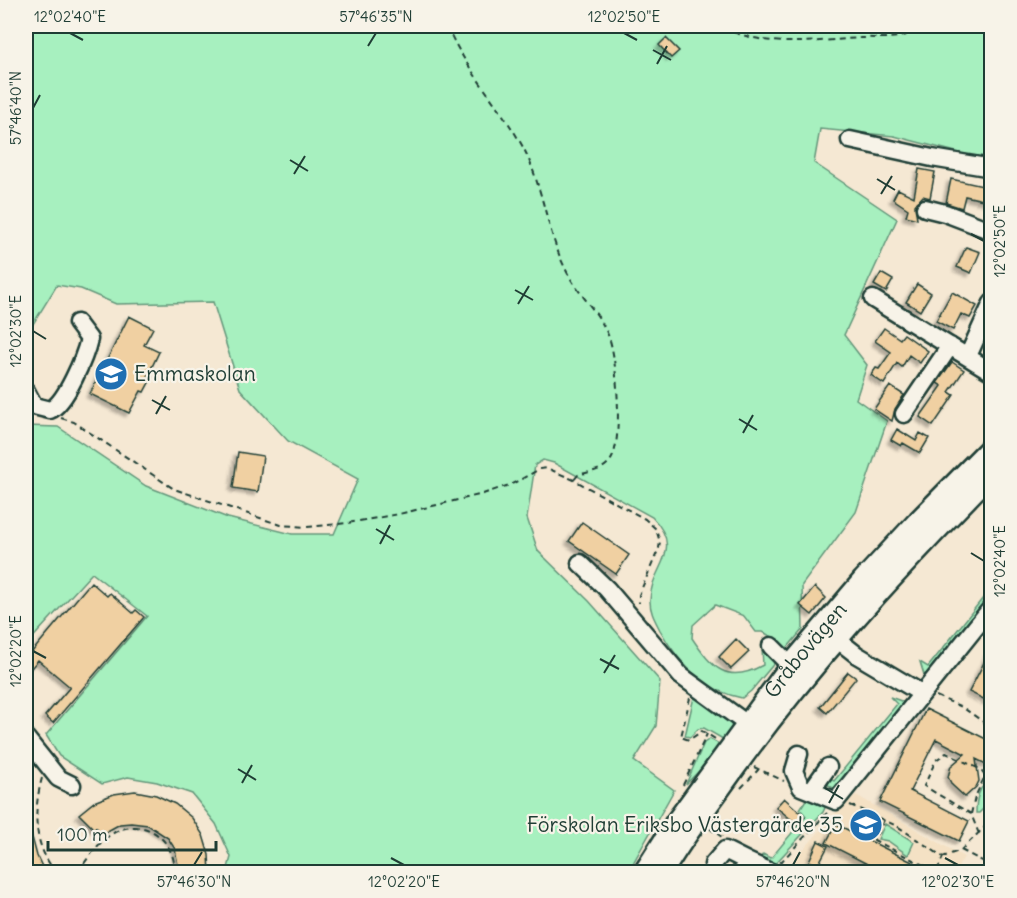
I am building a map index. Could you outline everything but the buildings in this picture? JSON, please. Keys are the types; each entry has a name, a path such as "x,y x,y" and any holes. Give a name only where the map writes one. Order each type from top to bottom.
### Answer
{"main road":[{"name":"Gråbovägen","path":"645,873 676,823 919,521 992,447"},
{"name":"Gråbovägen","path":"662,873 791,666 905,562 992,472"}],"street":[{"path":"850,140 992,168"},
{"path":"925,208 992,231"},
{"path":"873,299 992,372"},
{"path":"968,356 992,303"},
{"path":"26,392 34,406 39,408 50,410 60,403 86,351 89,339 77,323"},
{"path":"904,414 950,346"},
{"path":"580,563 607,588 667,661 694,687 750,731"},
{"path":"799,754 794,771 806,789 836,801 992,606"},
{"path":"829,633 857,655 921,693"},
{"path":"771,646 791,666"},
{"path":"26,738 58,778 72,785"},
{"path":"806,789 828,767"},
{"path":"713,864 725,850 744,867 774,869"}],"path":[{"path":"447,26 465,59 497,104 524,150 556,248 567,272 600,319 609,337 618,407 614,452 612,459 603,467 594,472 578,475 574,480"},
{"path":"714,26 754,38 783,43 816,43 864,38 897,38 914,33 924,26"},
{"path":"52,418 74,422 174,489 281,525 307,527 373,519 483,494 547,468 574,480 645,519 656,529 660,542 659,548 639,594 639,611 634,620"},
{"path":"694,687 681,737 689,740 702,731 719,741"},
{"path":"921,693 962,707 992,728"},
{"path":"682,786 707,734"},
{"path":"971,814 924,786 936,760 946,753 980,769 985,776"},
{"path":"748,763 758,770 806,789"},
{"path":"47,764 37,798 36,821 44,855 56,873"},
{"path":"985,776 992,776"},
{"path":"979,834 971,814 975,797 985,776"},
{"path":"774,869 836,801 855,806 884,820 943,857"},
{"path":"884,820 874,840 944,873"},
{"path":"937,871 943,857 961,850 992,820"},
{"path":"78,873 94,850 107,838 116,831 135,828 151,831 163,839 172,852 175,873"},
{"path":"711,829 718,834"},
{"path":"961,850 992,866"}],"shaded area":[{"name":"Förskolan Eriksbo Västergärde 35","path":"856,795 964,857 955,872 784,872 837,811"}],"green space":[{"path":"26,26 991,26 991,161 894,136 820,129 814,163 897,219 844,335 867,365 856,399 887,421 856,512 802,585 803,629 751,691 742,698 716,689 705,682 684,664 660,630 650,601 651,589 664,559 666,540 662,529 652,517 554,463 543,460 535,465 527,518 538,551 589,601 660,681 656,726 634,761 674,790 628,872 227,872 231,857 216,824 192,794 157,782 128,777 102,784 59,756 46,735 147,616 92,573 26,645 26,426 58,427 146,486 228,518 292,534 334,534 358,479 288,441 240,389 213,302 116,304 81,289 57,285 30,329 26,326","holes":["715,605 744,616 756,632 763,632 772,637 762,648 763,665 750,671 730,673 714,665 699,649 692,638 693,625"]},
{"path":"991,588 991,598 933,670 924,675 920,662 928,667"},
{"path":"694,697 726,717 733,728 712,758 686,784 704,743 710,739 719,744 723,739 704,728 698,729 690,737 685,736"},
{"path":"890,697 904,702 901,708 837,787 833,788 825,783 827,776 834,781 897,704"},
{"path":"991,780 991,816 989,817 988,809 985,807 976,813 976,808 977,798 983,786"},
{"path":"807,798 828,801 823,812 773,866 764,861 761,857 763,854 772,857 806,816 800,809"},
{"path":"885,824 914,842 908,855 888,841 878,839"}],"place":[{"name":"Emmaskolan","path":"111,374"},
{"name":"Förskolan Eriksbo Västergärde 35","path":"866,825"}]}
